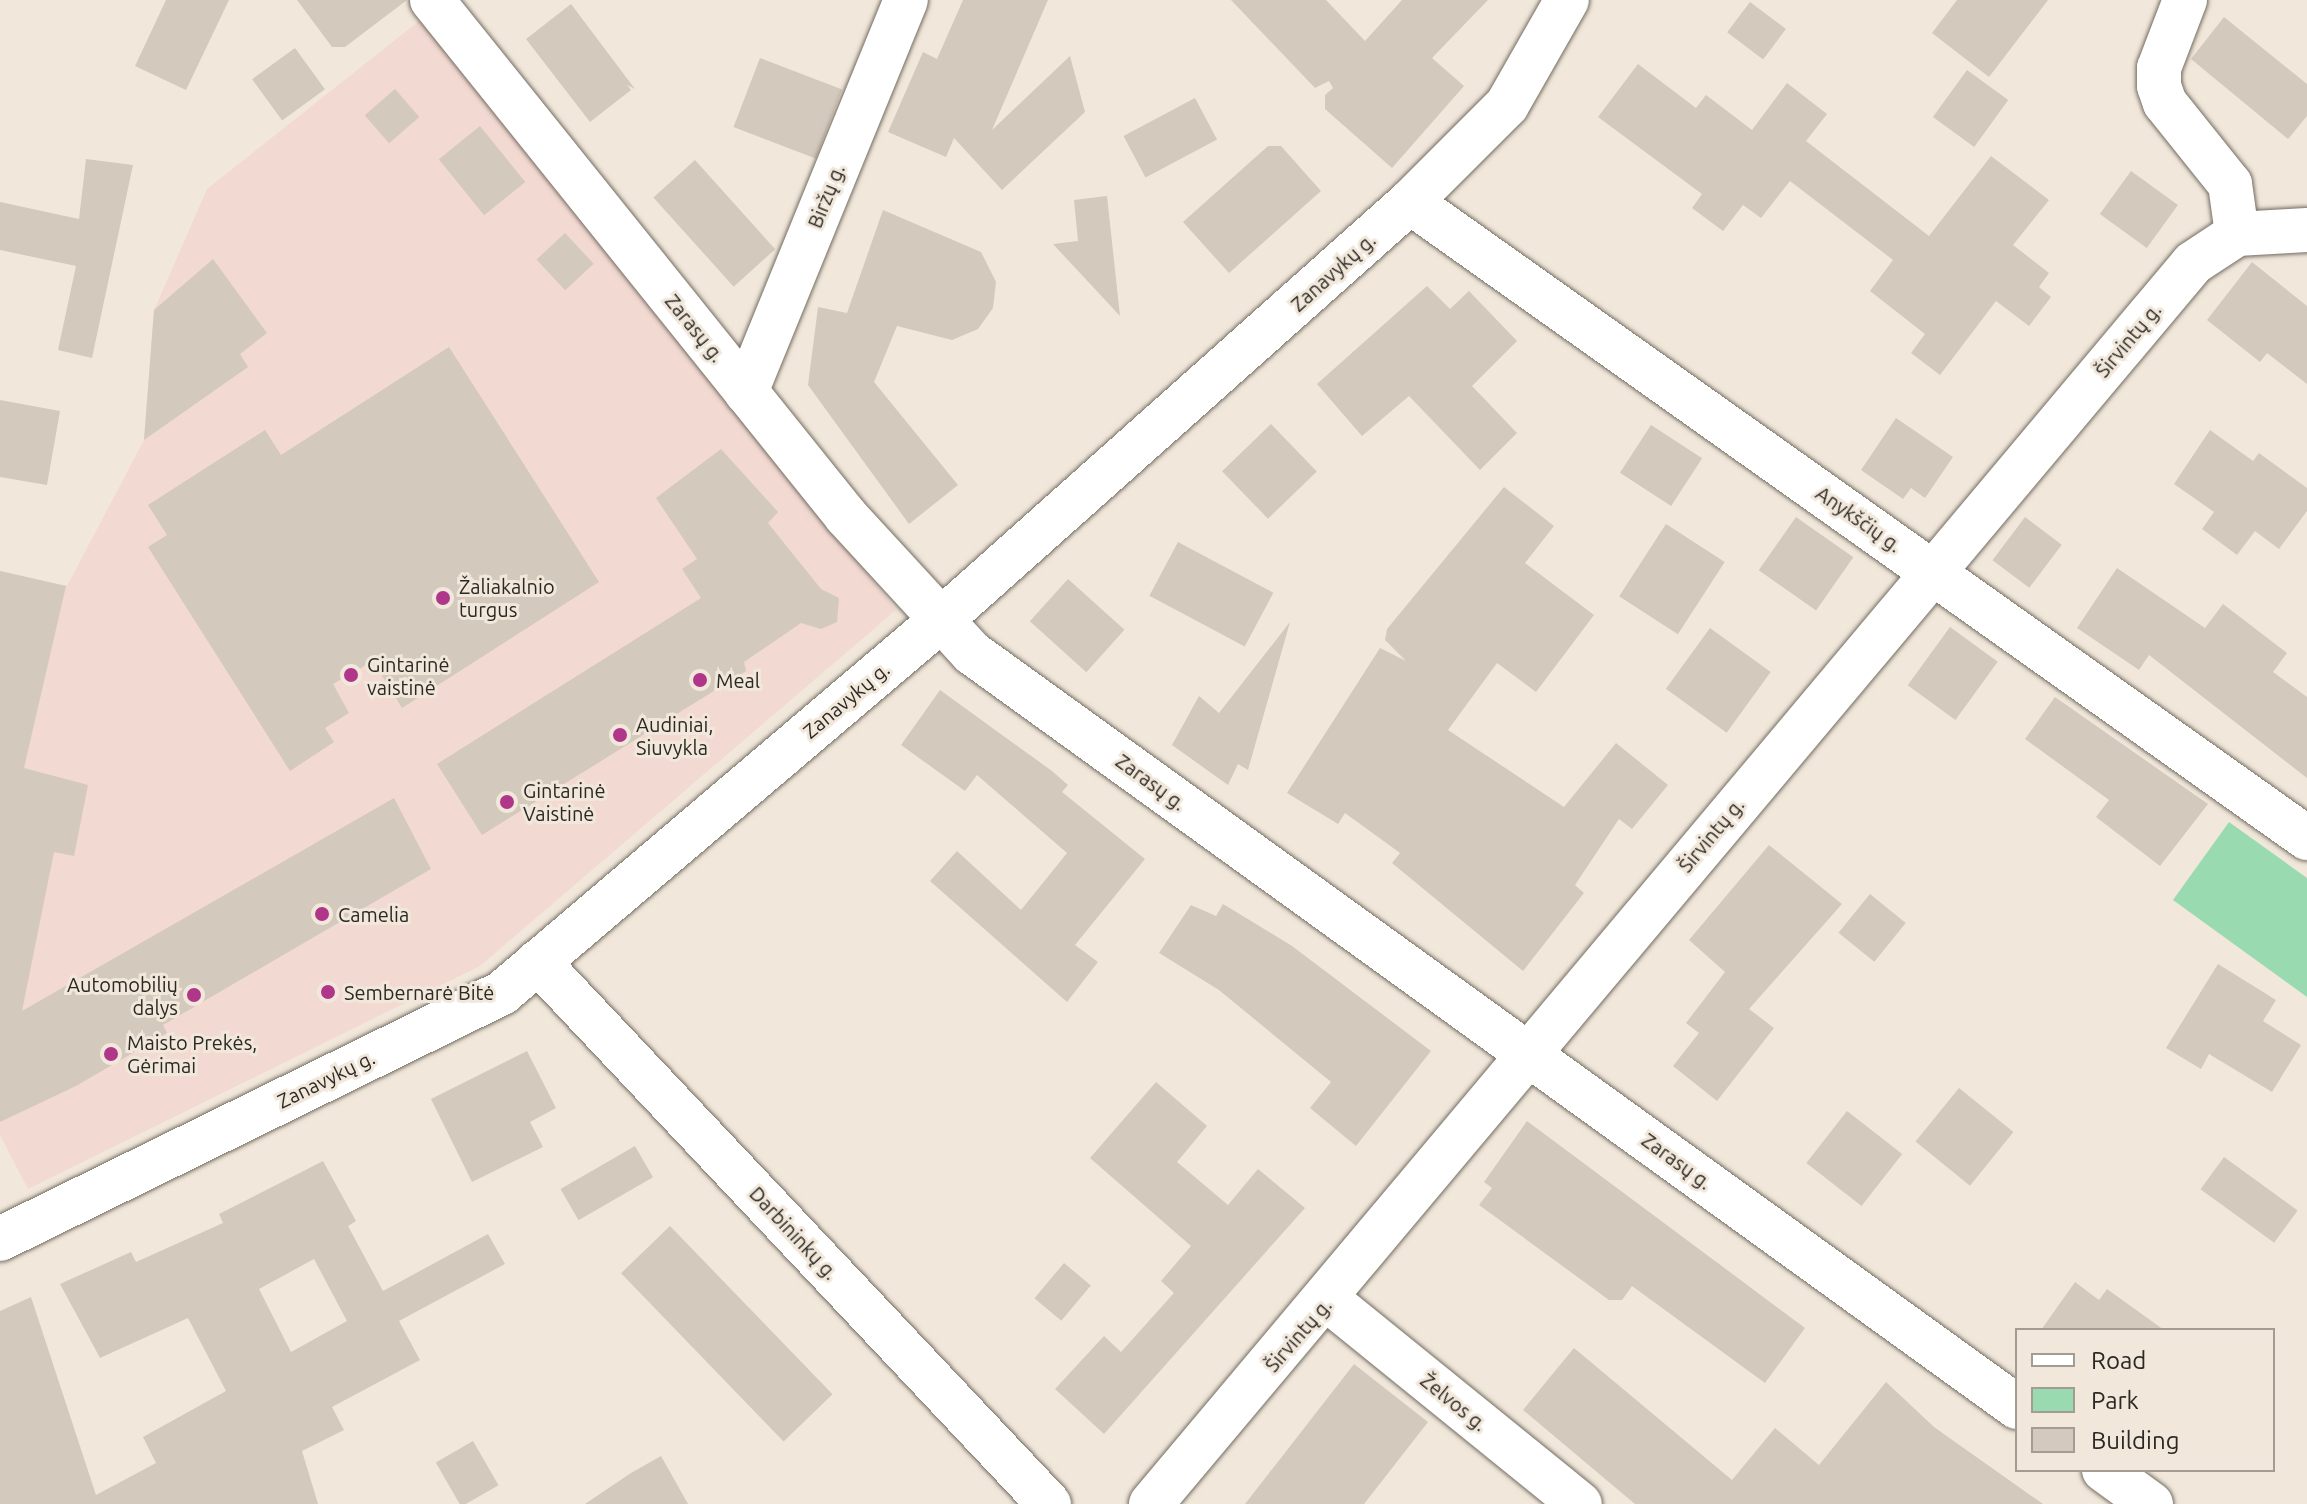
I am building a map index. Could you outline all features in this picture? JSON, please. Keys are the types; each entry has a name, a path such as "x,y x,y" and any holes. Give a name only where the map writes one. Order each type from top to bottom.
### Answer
{"street":[{"name":"Zarasų g.","path":"432,0 746,392 972,653 2015,1406"},
{"name":"Biržų g.","path":"746,392 906,0"},
{"name":"Zanavykų g.","path":"0,1239 502,993 941,620 1410,202 1507,105 1567,0"},
{"path":"2185,0 2159,68 2159,86 2165,103 2230,184 2237,234 2307,230"},
{"name":"Anykščių g.","path":"1410,202 2307,838"},
{"name":"Širvintų g.","path":"1151,1504 1328,1300 1527,1053 2193,263 2237,234"},
{"name":"Darbininkų g.","path":"538,962 1049,1504"},
{"name":"Želvos g.","path":"1328,1300 1580,1504"},
{"path":"2107,1472 2151,1504"}],"shaded area":[{"name":"Žaliakalnio turgus","path":"424,17 896,610 480,966 28,1189 0,1135 0,571 67,586 144,440 154,310 207,189"}],"green space":[{"path":"2229,822 2307,878 2307,997 2173,900"}],"building":[{"path":"166,0 229,0 186,90 135,66"},
{"path":"297,0 407,0 345,47 332,47"},
{"path":"963,0 1048,0 992,130 1070,56 1085,112 1002,190 954,138 946,157 888,132 923,52 937,59"},
{"path":"1231,0 1326,0 1365,41 1402,0 1488,0 1432,58 1464,86 1392,168 1325,109 1325,95 1333,88 1329,81 1315,88"},
{"path":"1957,0 2048,0 1989,77 1932,33"},
{"path":"1750,2 1786,29 1763,59 1727,32"},
{"path":"571,4 635,89 627,85 631,90 590,122 526,39"},
{"path":"2224,17 2307,84 2307,116 2288,139 2191,59"},
{"path":"295,48 325,89 282,120 252,79"},
{"path":"760,58 842,90 816,159 733,127"},
{"path":"1638,64 1696,108 1706,95 1752,130 1787,83 1827,114 1806,141 1929,236 1991,156 2049,200 2013,245 2049,273 2039,287 2051,297 2029,326 1996,301 1940,375 1911,353 1925,334 1870,291 1893,260 1790,181 1761,218 1743,205 1723,231 1692,208 1702,194 1598,117"},
{"path":"1967,70 2008,100 1974,147 1933,117"},
{"path":"395,89 419,117 389,143 365,115"},
{"path":"1195,98 1217,139 1146,178 1123,136"},
{"path":"480,126 525,182 484,215 439,159"},
{"path":"1268,146 1281,146 1321,191 1229,273 1183,222"},
{"path":"86,159 133,165 92,358 58,350 76,266 0,250 0,202 79,219"},
{"path":"695,160 775,249 734,287 653,197"},
{"path":"2131,171 2178,205 2147,248 2100,214"},
{"path":"1107,196 1120,316 1053,244 1078,241 1074,200"},
{"path":"883,210 981,252 996,282 993,308 978,329 952,340 897,326 874,382 958,485 909,524 808,385 818,307 847,313"},
{"path":"565,233 594,264 565,290 536,260"},
{"path":"213,259 267,333 240,354 248,367 144,440 154,310"},
{"path":"2252,262 2307,306 2307,384 2267,353 2260,362 2207,320"},
{"path":"1427,286 1450,309 1469,291 1517,341 1472,386 1517,433 1480,470 1409,396 1362,436 1317,384"},
{"path":"449,347 599,582 402,708 373,661 333,684 349,713 325,728 334,742 290,771 148,547 167,535 148,505 265,430 281,455"},
{"path":"0,400 60,411 47,485 0,477"},
{"path":"1896,418 1953,457 1925,498 1911,488 1903,499 1861,470"},
{"path":"1271,424 1317,471 1268,519 1222,471"},
{"path":"1651,425 1702,458 1671,506 1620,473"},
{"path":"2210,430 2253,461 2259,453 2307,488 2307,511 2279,549 2255,531 2237,555 2202,529 2214,512 2174,484"},
{"path":"721,449 778,512 768,523 821,589 839,598 837,622 821,629 801,623 744,662 746,671 482,835 437,764 701,598 682,569 697,559 656,498"},
{"path":"1504,487 1554,526 1525,563 1594,615 1536,692 1497,663 1448,730 1564,807 1616,743 1668,785 1632,829 1619,819 1575,885 1584,893 1523,971 1392,863 1400,853 1345,813 1338,824 1287,793 1380,648 1406,661 1385,640 1387,629"},
{"path":"1796,517 1853,557 1816,610 1759,570"},
{"path":"2025,517 2062,545 2029,588 1993,560"},
{"path":"1666,524 1725,562 1678,634 1619,596"},
{"path":"1178,542 1273,593 1245,647 1149,596"},
{"path":"2117,568 2205,628 2223,604 2287,653 2273,672 2307,697 2307,778 2149,655 2139,670 2077,628"},
{"path":"0,571 66,586 24,768 88,785 74,856 54,852 22,1011 394,798 431,869 163,1025 167,1033 76,1086 0,1122"},
{"path":"1068,579 1124,630 1086,672 1030,621"},
{"path":"1290,622 1248,770 1238,764 1228,785 1172,745 1199,696 1219,713"},
{"path":"1950,627 1998,662 1955,720 1908,685"},
{"path":"1710,628 1771,672 1727,733 1666,689"},
{"path":"940,690 1052,771 1068,785 1062,792 1145,859 1075,945 1098,962 1067,1002 930,881 957,851 1021,910 1067,853 977,775 965,791 901,745"},
{"path":"2055,697 2208,804 2160,866 2096,817 2109,800 2025,739"},
{"path":"1769,845 1842,904 1749,1009 1774,1028 1717,1101 1673,1066 1699,1033 1686,1023 1725,972 1689,940"},
{"path":"1870,894 1906,923 1874,962 1839,933"},
{"path":"1223,904 1292,946 1431,1051 1356,1146 1310,1108 1331,1082 1219,990 1159,953 1191,905 1216,916"},
{"path":"2218,964 2276,1000 2263,1021 2301,1045 2272,1092 2209,1054 2201,1069 2166,1048"},
{"path":"527,1051 556,1108 530,1122 543,1147 472,1182 431,1099"},
{"path":"1156,1082 1207,1126 1177,1162 1228,1205 1258,1169 1305,1208 1104,1434 1055,1389 1104,1336 1121,1352 1174,1293 1161,1281 1191,1246 1090,1158"},
{"path":"1959,1088 2013,1132 1970,1186 1916,1142"},
{"path":"1847,1111 1902,1154 1862,1206 1806,1163"},
{"path":"1527,1121 1805,1328 1765,1383 1632,1286 1622,1300 1609,1300 1479,1205 1492,1188 1484,1182"},
{"path":"635,1146 653,1177 579,1220 561,1189"},
{"path":"2224,1157 2298,1210 2274,1243 2200,1189"},
{"path":"323,1161 356,1221 348,1226 383,1291 488,1234 505,1264 399,1321 420,1360 332,1407 344,1430 302,1451 318,1504 0,1504 0,1311 31,1297 96,1495 156,1463 143,1437 226,1391 188,1318 100,1358 60,1284 131,1252 136,1262 223,1223 219,1214","holes":["314,1259 347,1321 291,1352 259,1289"]},
{"path":"670,1226 833,1394 784,1442 621,1273"},
{"path":"1064,1263 1091,1285 1061,1321 1034,1298"},
{"path":"2075,1282 2099,1300 2107,1289 2161,1328 2042,1328"},
{"path":"1574,1348 1732,1480 1775,1428 1819,1465 1886,1382 1934,1427 2043,1504 1635,1504 1523,1410"},
{"path":"1354,1364 1428,1422 1364,1504 1245,1504"},
{"path":"473,1441 498,1485 466,1504 460,1504 436,1462"},
{"path":"661,1456 688,1504 585,1504 631,1473"}],"place":[{"name":"Žaliakalnio turgus","path":"443,598"},
{"name":"Gintarinė vaistinė","path":"351,675"},
{"name":"Meal","path":"700,680"},
{"name":"Audiniai, Siuvykla","path":"620,735"},
{"name":"Gintarinė Vaistinė","path":"507,802"},
{"name":"Camelia","path":"322,914"},
{"name":"Sembernarė Bitė","path":"328,992"},
{"name":"Automobilių dalys","path":"194,995"},
{"name":"Maisto Prekės, Gėrimai","path":"111,1054"}]}
